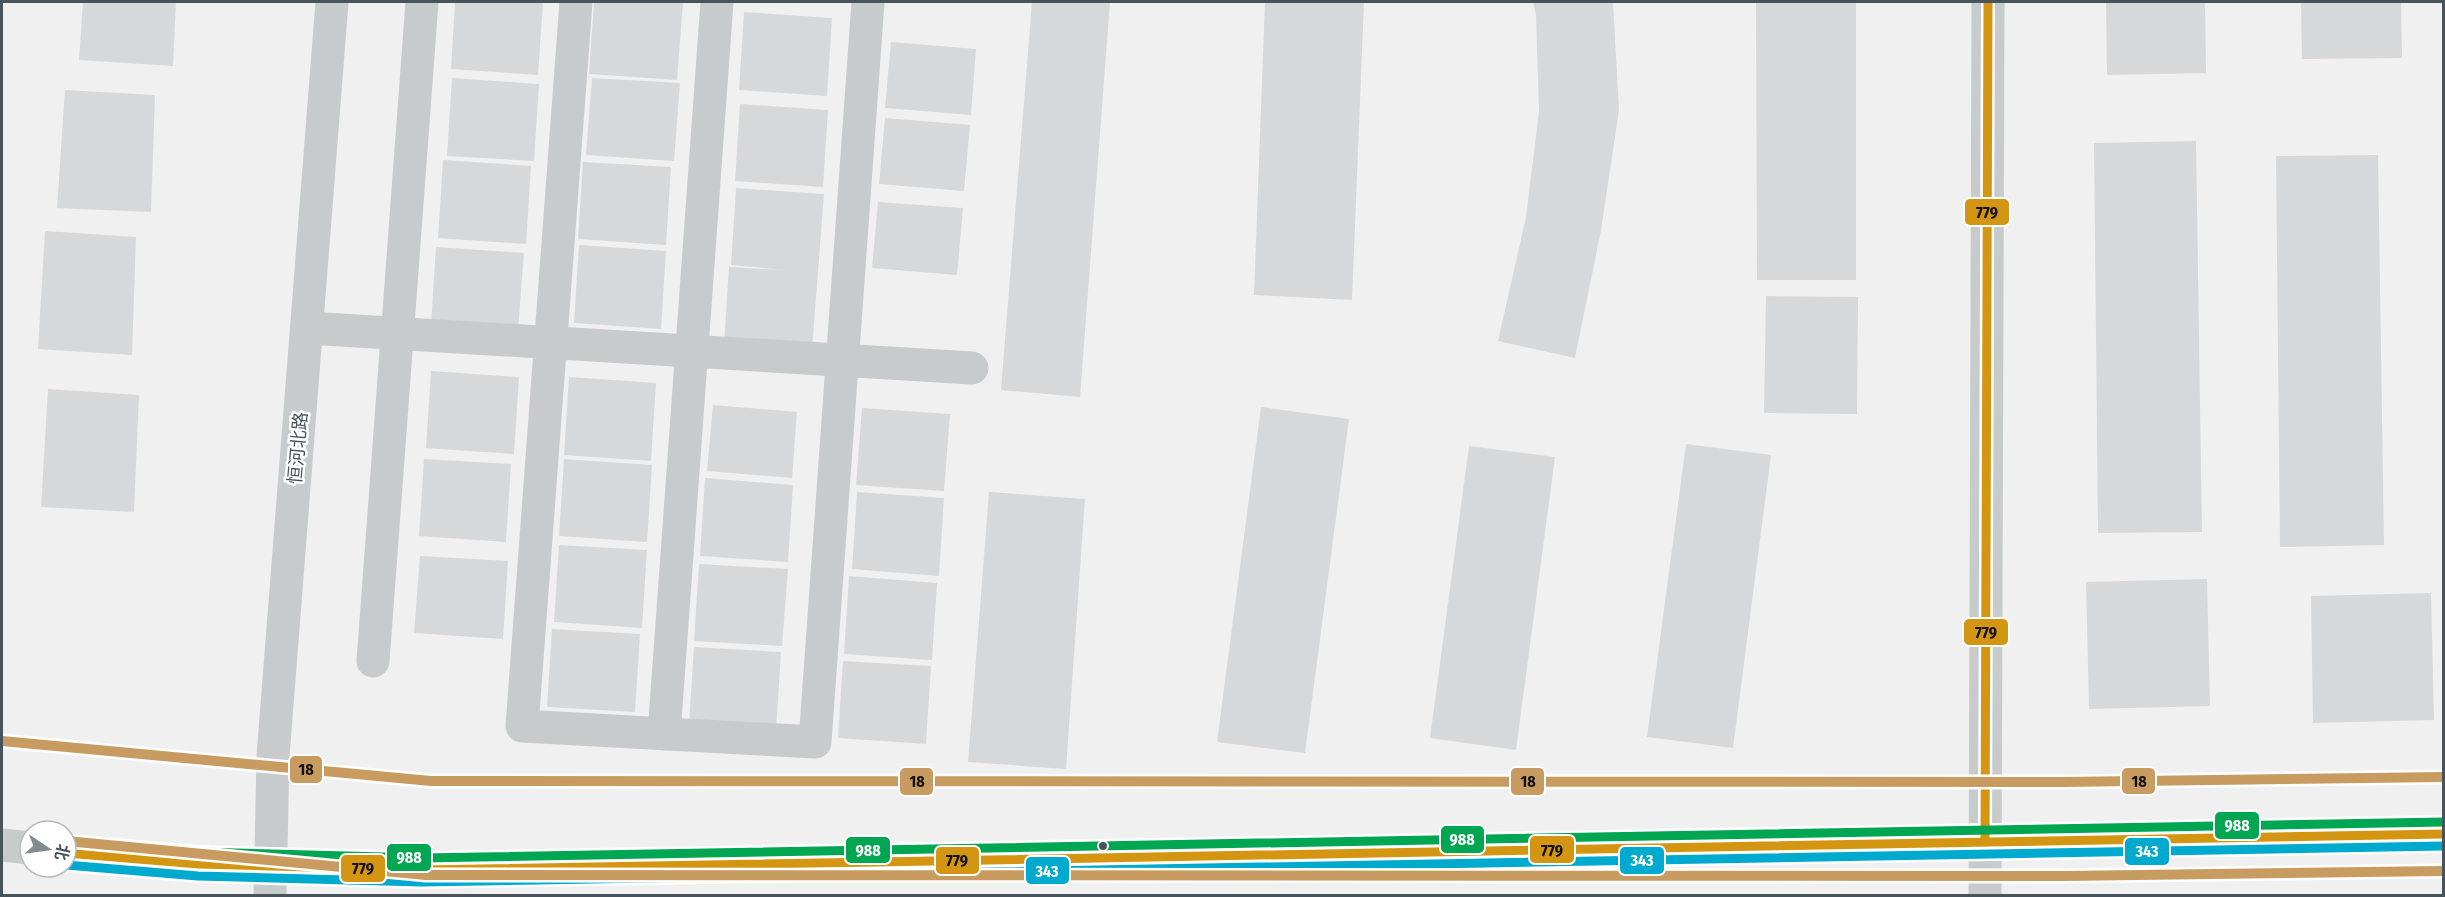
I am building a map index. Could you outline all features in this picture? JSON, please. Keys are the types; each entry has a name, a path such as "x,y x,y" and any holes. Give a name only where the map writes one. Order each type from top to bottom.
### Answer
{"street":[{"name":"恒河北路","path":"271,882 273,756 332,2"},
{"path":"373,662 422,2"},
{"path":"576,2 522,726 815,742 868,2"},
{"path":"664,734 717,2"},
{"path":"1985,896 1988,2"},
{"path":"307,328 972,368"},
{"path":"78,854 271,882 433,870 2444,834"},
{"path":"2,845 18,847"}],"building":[{"path":"83,2 176,2 173,66 79,60"},
{"path":"455,2 543,2 538,75 451,69"},
{"path":"594,2 683,3 677,80 589,74"},
{"path":"1032,2 1110,2 1080,397 1001,390"},
{"path":"1265,2 1364,2 1352,300 1254,295"},
{"path":"1533,2 1613,2 1619,110 1601,230 1575,358 1498,341 1526,217 1539,111 1536,15"},
{"path":"1756,2 1856,2 1856,280 1757,280"},
{"path":"2106,2 2205,2 2206,73 2107,75"},
{"path":"2301,2 2401,2 2402,58 2302,59"},
{"path":"744,12 832,18 827,96 739,90"},
{"path":"891,42 976,49 971,115 885,108"},
{"path":"452,78 539,84 534,161 447,156"},
{"path":"592,78 680,83 674,161 586,155"},
{"path":"65,90 155,95 151,212 57,208"},
{"path":"740,104 828,110 823,187 735,181"},
{"path":"885,118 970,125 964,191 879,184"},
{"path":"2196,141 2202,532 2098,533 2094,143"},
{"path":"2378,155 2384,545 2280,547 2276,156"},
{"path":"443,160 531,166 526,244 438,238"},
{"path":"583,162 671,167 666,245 578,239"},
{"path":"736,188 824,194 812,350 724,344 729,267 784,270 731,265"},
{"path":"878,202 963,208 957,275 872,268"},
{"path":"45,231 136,237 132,355 38,349"},
{"path":"579,245 666,251 661,329 574,323"},
{"path":"436,247 524,253 518,330 431,325"},
{"path":"1766,296 1858,297 1857,414 1764,413"},
{"path":"431,371 519,377 514,454 426,448"},
{"path":"569,377 656,383 651,461 564,455"},
{"path":"48,389 139,395 134,512 41,507"},
{"path":"713,405 797,412 792,478 707,471"},
{"path":"1261,407 1349,419 1305,753 1217,742"},
{"path":"862,408 950,414 944,491 856,485"},
{"path":"1686,444 1771,455 1733,748 1647,737"},
{"path":"1469,446 1555,457 1516,750 1430,738"},
{"path":"424,459 511,464 506,542 419,536"},
{"path":"564,459 652,465 647,542 559,536"},
{"path":"705,478 793,485 788,562 700,556"},
{"path":"857,492 944,498 939,576 852,569"},
{"path":"989,492 1085,499 1066,769 968,762"},
{"path":"559,545 647,550 642,628 554,622"},
{"path":"420,556 508,561 503,639 414,633"},
{"path":"699,564 788,569 782,646 694,641"},
{"path":"849,576 937,583 932,660 844,654"},
{"path":"2207,579 2210,706 2089,709 2086,582"},
{"path":"2431,593 2434,720 2313,723 2311,596"},
{"path":"552,629 640,634 635,712 547,707"},
{"path":"694,647 781,652 776,730 689,724"},
{"path":"843,661 931,666 926,744 838,738"}],"transit line":[{"name":"779","path":"1985,842 1988,2"},
{"name":"18","path":"2,741 431,781 2063,782 2444,777"},
{"name":"988","path":"78,842 199,852 421,858 2444,822"},
{"name":"779","path":"78,854 199,864 421,870 2444,834"},
{"name":"18","path":"78,842 426,875 2063,876 2444,871"},
{"name":"343","path":"78,866 198,876 421,882 2444,846"}]}
